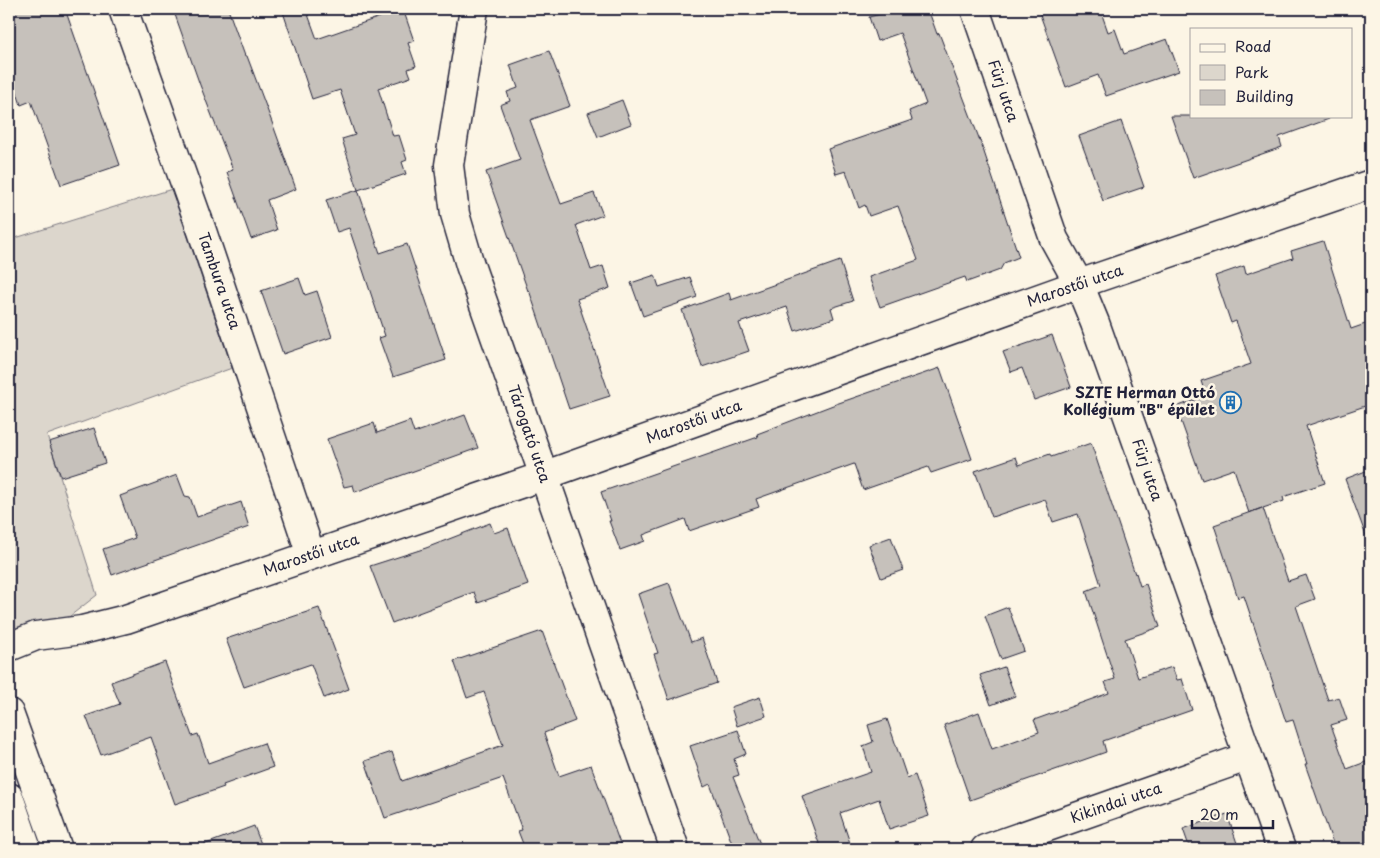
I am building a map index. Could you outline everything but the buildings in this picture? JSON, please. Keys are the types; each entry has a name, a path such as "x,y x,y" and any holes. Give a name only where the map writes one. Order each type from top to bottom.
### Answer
{"street":[{"name":"Tambura utca","path":"123,9 202,231 311,555"},
{"name":"Tárogató utca","path":"474,9 450,165 455,214 470,266 675,849"},
{"name":"Fürj utca","path":"975,9 1054,239 1079,284 1095,323 1280,849"},
{"name":"Marostői utca","path":"10,648 36,636 82,630 126,618 544,476 1079,284 1371,185"},
{"path":"9,713 58,849"},
{"name":"Kikindai utca","path":"985,849 1247,757"},
{"path":"9,797 28,849"}],"green space":[{"path":"172,189 232,368 47,435 97,595 11,662 9,673 9,240"}],"place":[{"name":"SZTE Herman Ottó Kollégium \"B\" épület","path":"1231,402"}]}
